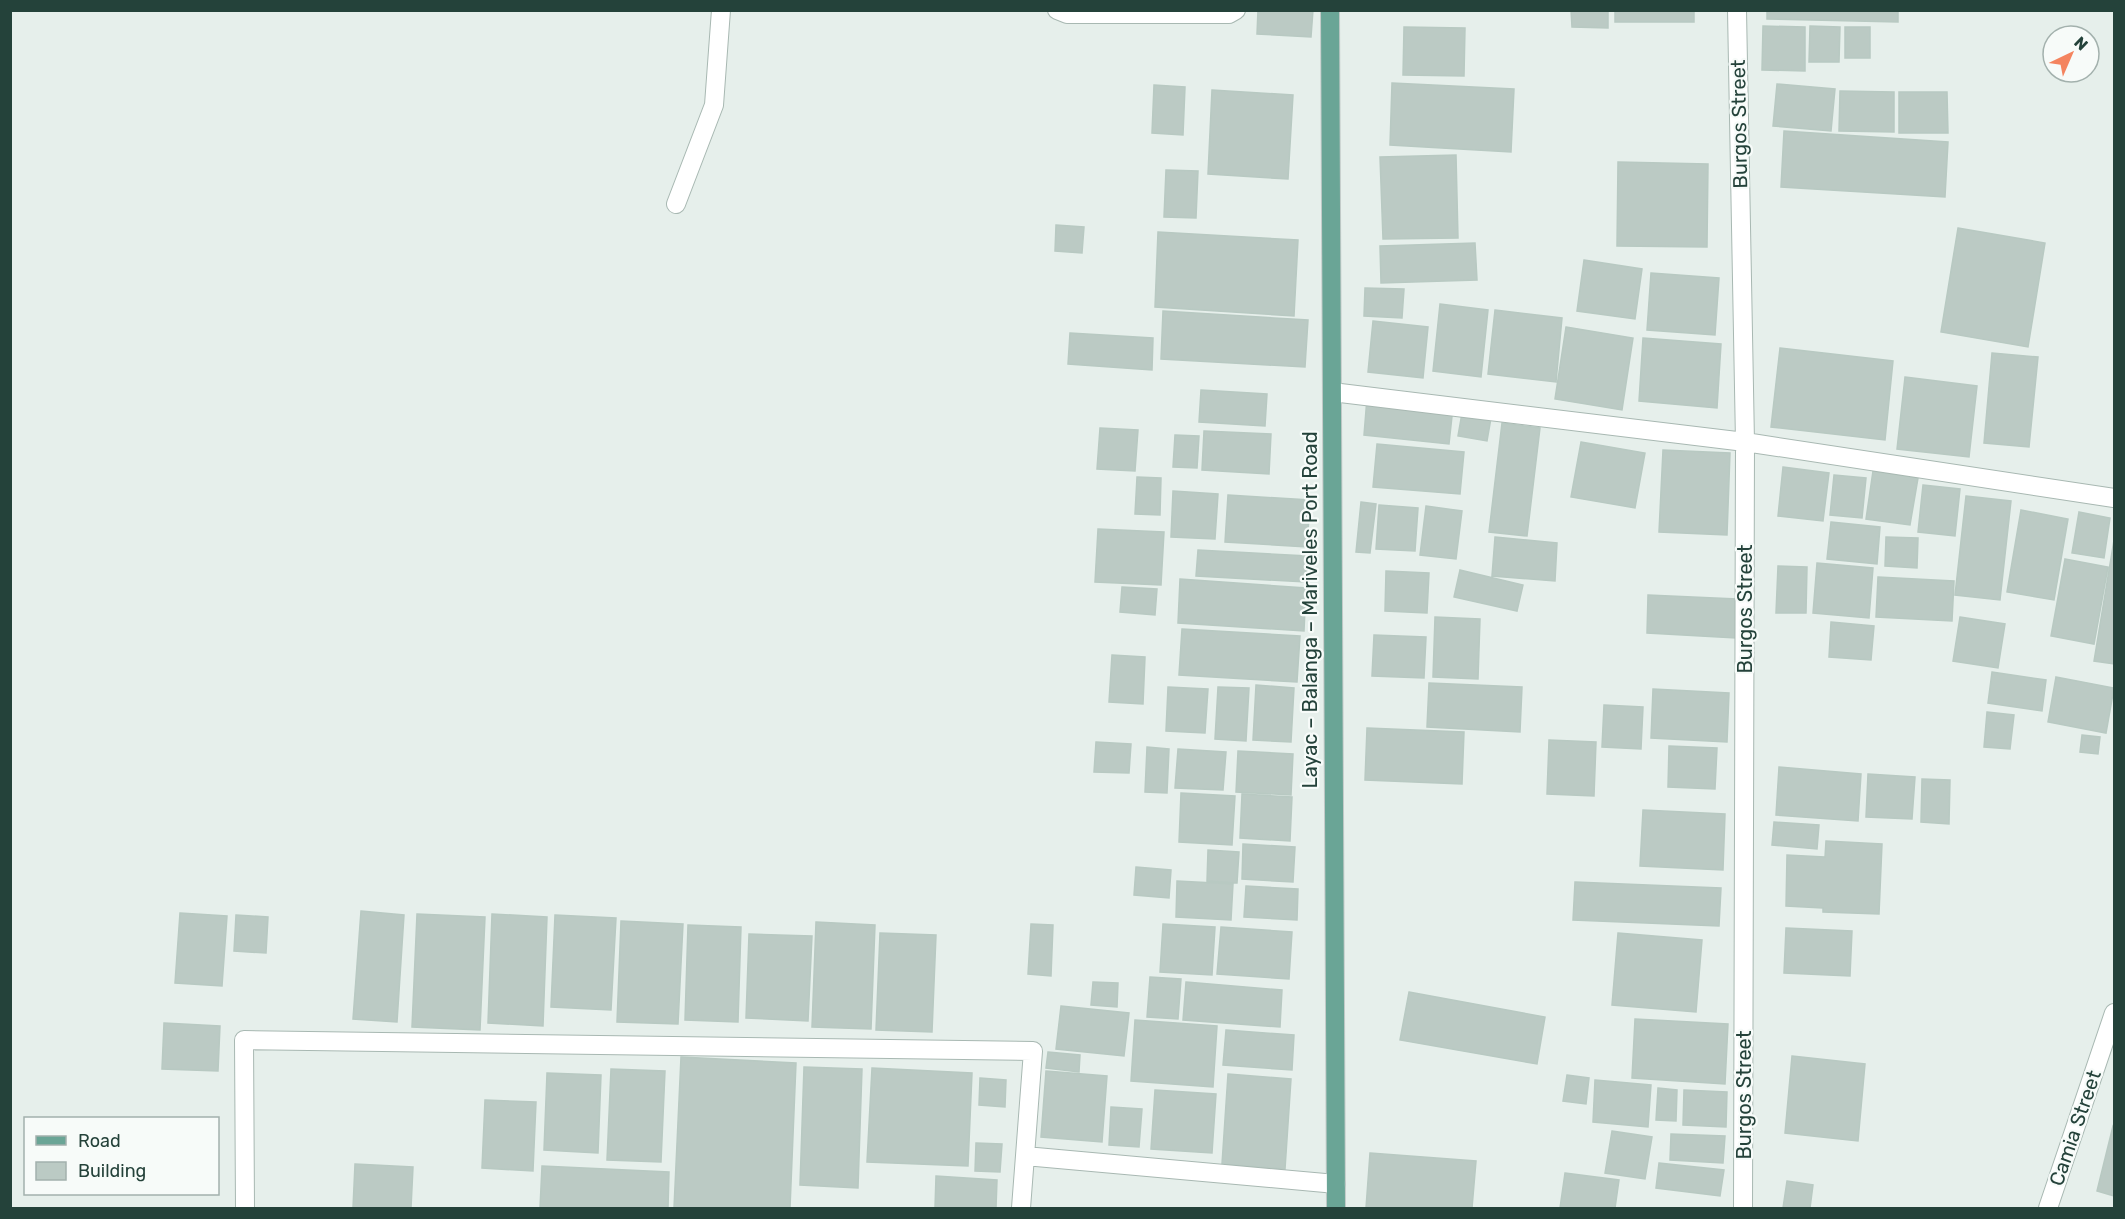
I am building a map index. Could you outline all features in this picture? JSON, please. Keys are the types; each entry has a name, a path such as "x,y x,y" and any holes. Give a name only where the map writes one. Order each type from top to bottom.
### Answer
{"main road":[{"name":"Layac – Balanga – Mariveles Port Road","path":"1330,10 1336,1209"}],"street":[{"path":"676,204 714,105 721,10"},
{"path":"1057,10 1067,14 1229,14 1236,10"},
{"name":"Burgos Street","path":"1737,10 1746,442 1743,1209"},
{"path":"1332,392 1746,442 2115,498"},
{"name":"Camia Street","path":"2048,1209 2115,1013"},
{"path":"245,1209 244,1040 1033,1051 1021,1209"},
{"path":"1025,1156 1336,1184"}],"building":[{"path":"1258,10 1313,10 1311,37 1257,34"},
{"path":"1571,10 1608,10 1608,28 1572,27"},
{"path":"1615,10 1694,10 1694,22 1615,22"},
{"path":"1767,10 1898,10 1898,22 1767,19"},
{"path":"1763,26 1805,27 1805,71 1762,70"},
{"path":"1810,26 1840,27 1839,62 1809,62"},
{"path":"1404,27 1465,28 1464,76 1403,75"},
{"path":"1845,27 1870,27 1870,58 1845,58"},
{"path":"1392,83 1514,89 1511,152 1390,145"},
{"path":"1777,84 1835,89 1831,131 1773,126"},
{"path":"1154,85 1185,87 1183,135 1152,133"},
{"path":"1212,90 1293,95 1288,179 1208,174"},
{"path":"1840,91 1894,92 1894,132 1839,131"},
{"path":"1899,92 1947,92 1948,133 1899,133"},
{"path":"1784,131 1948,142 1945,197 1781,187"},
{"path":"1456,155 1458,238 1383,239 1380,157"},
{"path":"1618,162 1708,164 1707,247 1617,246"},
{"path":"1166,170 1198,171 1196,218 1164,217"},
{"path":"1056,225 1084,227 1082,253 1055,251"},
{"path":"1958,228 2045,243 2028,347 1941,332"},
{"path":"1158,232 1298,240 1294,316 1155,307"},
{"path":"1475,243 1477,280 1381,283 1380,246"},
{"path":"1584,260 1642,269 1635,319 1577,311"},
{"path":"1651,273 1719,278 1715,335 1647,330"},
{"path":"1365,288 1404,289 1402,318 1364,316"},
{"path":"1440,304 1488,310 1481,377 1433,371"},
{"path":"1495,310 1562,318 1556,382 1488,374"},
{"path":"1163,311 1308,320 1305,367 1161,359"},
{"path":"1373,321 1428,327 1423,378 1368,372"},
{"path":"1566,327 1633,338 1622,410 1555,399"},
{"path":"1070,333 1153,338 1152,370 1068,364"},
{"path":"1643,338 1721,344 1717,408 1639,401"},
{"path":"1780,348 1893,361 1885,440 1771,427"},
{"path":"1992,353 2038,357 2029,447 1984,443"},
{"path":"1905,377 1977,386 1969,457 1897,449"},
{"path":"1201,390 1267,394 1265,426 1199,422"},
{"path":"1367,398 1453,407 1449,444 1364,435"},
{"path":"1462,413 1491,418 1487,441 1458,436"},
{"path":"1502,423 1540,428 1527,536 1489,532"},
{"path":"1100,428 1138,430 1135,471 1097,469"},
{"path":"1204,431 1271,434 1269,474 1202,470"},
{"path":"1175,435 1199,436 1197,468 1173,467"},
{"path":"1581,442 1645,453 1635,508 1571,497"},
{"path":"1377,444 1464,452 1460,494 1373,487"},
{"path":"1663,450 1730,453 1727,535 1659,532"},
{"path":"1783,467 1829,473 1823,521 1778,516"},
{"path":"1873,471 1918,478 1910,525 1866,519"},
{"path":"1834,475 1866,478 1862,518 1830,515"},
{"path":"1137,477 1161,478 1160,515 1135,514"},
{"path":"1923,485 1960,489 1955,536 1918,532"},
{"path":"1173,491 1218,494 1215,539 1171,537"},
{"path":"1228,495 1310,500 1307,547 1225,542"},
{"path":"1966,496 2011,501 2000,600 1955,595"},
{"path":"1361,502 1376,504 1370,553 1356,552"},
{"path":"1379,505 1418,508 1415,551 1376,549"},
{"path":"1426,506 1462,511 1456,559 1420,555"},
{"path":"2021,510 2068,519 2054,600 2007,592"},
{"path":"2079,512 2110,518 2104,558 2072,553"},
{"path":"1831,522 1880,527 1877,564 1827,559"},
{"path":"1098,529 1164,532 1161,585 1095,582"},
{"path":"1495,537 1557,543 1555,581 1492,576"},
{"path":"1886,537 1918,538 1917,568 1885,566"},
{"path":"2114,540 2114,664 2094,661"},
{"path":"1198,550 1308,556 1306,582 1196,576"},
{"path":"2065,559 2108,567 2094,644 2051,636"},
{"path":"1817,563 1873,568 1869,618 1813,613"},
{"path":"1778,566 1807,567 1806,613 1776,613"},
{"path":"1460,570 1523,585 1517,611 1454,597"},
{"path":"1386,571 1429,573 1427,613 1385,611"},
{"path":"1878,577 1954,581 1952,621 1876,617"},
{"path":"1180,579 1306,588 1304,631 1178,623"},
{"path":"1122,587 1157,589 1155,615 1120,612"},
{"path":"1648,595 1737,599 1736,638 1647,633"},
{"path":"1435,617 1480,619 1478,679 1433,677"},
{"path":"1960,617 2005,624 1998,668 1953,661"},
{"path":"1831,622 1874,626 1871,660 1829,657"},
{"path":"1182,629 1300,636 1297,682 1179,675"},
{"path":"1374,635 1426,637 1424,678 1372,676"},
{"path":"1112,655 1145,657 1143,704 1109,702"},
{"path":"1992,672 2046,680 2042,711 1988,703"},
{"path":"2056,677 2114,688 2106,733 2048,722"},
{"path":"1429,683 1522,687 1520,732 1427,727"},
{"path":"1256,685 1294,688 1291,742 1253,740"},
{"path":"1168,687 1208,689 1205,733 1166,731"},
{"path":"1218,687 1249,688 1246,741 1215,739"},
{"path":"1653,689 1729,693 1727,742 1651,738"},
{"path":"1604,705 1643,707 1641,749 1602,747"},
{"path":"1987,712 2014,715 2010,749 1984,747"},
{"path":"1367,728 1464,732 1462,784 1365,780"},
{"path":"2082,735 2100,737 2098,754 2080,752"},
{"path":"1549,740 1596,742 1594,796 1547,794"},
{"path":"1096,742 1131,744 1129,773 1094,772"},
{"path":"1669,746 1717,748 1715,789 1668,787"},
{"path":"1147,747 1169,749 1167,793 1145,792"},
{"path":"1178,749 1226,752 1223,790 1175,788"},
{"path":"1238,751 1293,754 1291,795 1236,792"},
{"path":"1779,767 1861,774 1858,821 1776,815"},
{"path":"1868,774 1915,777 1912,819 1866,817"},
{"path":"1922,779 1950,780 1949,824 1921,822"},
{"path":"1181,793 1235,796 1232,845 1179,842"},
{"path":"1242,794 1292,797 1290,841 1240,838"},
{"path":"1643,810 1725,814 1723,870 1640,866"},
{"path":"1774,822 1819,825 1817,849 1772,845"},
{"path":"1826,841 1882,844 1879,914 1823,912 1823,908 1786,906 1787,855 1825,857"},
{"path":"1243,844 1295,847 1293,882 1242,879"},
{"path":"1208,850 1239,852 1237,883 1207,881"},
{"path":"1136,867 1171,870 1169,898 1134,895"},
{"path":"1177,881 1233,884 1231,920 1176,917"},
{"path":"1575,882 1721,888 1719,926 1573,920"},
{"path":"1246,886 1298,889 1297,920 1244,917"},
{"path":"361,911 404,915 397,1022 353,1019"},
{"path":"180,913 227,916 222,986 175,983"},
{"path":"417,914 485,917 480,1030 412,1027"},
{"path":"492,914 547,917 543,1026 488,1023"},
{"path":"236,915 268,917 266,953 234,951"},
{"path":"555,915 616,918 611,1010 551,1007"},
{"path":"621,921 683,924 678,1024 617,1022"},
{"path":"816,922 875,925 871,1029 812,1027"},
{"path":"1031,924 1053,925 1051,976 1028,974"},
{"path":"1163,924 1215,927 1212,975 1160,972"},
{"path":"688,925 741,927 738,1022 685,1020"},
{"path":"1221,927 1292,932 1289,979 1217,974"},
{"path":"1786,928 1852,931 1850,976 1784,973"},
{"path":"880,933 936,935 932,1032 876,1030"},
{"path":"1618,933 1702,940 1696,1012 1612,1005"},
{"path":"749,934 812,936 808,1021 746,1018"},
{"path":"1150,977 1181,979 1178,1019 1147,1017"},
{"path":"1093,982 1118,983 1117,1007 1091,1005"},
{"path":"1186,982 1282,990 1280,1027 1183,1020"},
{"path":"1409,992 1545,1017 1537,1064 1400,1040"},
{"path":"1061,1006 1129,1013 1124,1056 1056,1049"},
{"path":"1635,1019 1728,1024 1725,1084 1632,1078"},
{"path":"1135,1020 1217,1026 1213,1087 1131,1081"},
{"path":"164,1023 220,1026 218,1071 162,1069"},
{"path":"1226,1030 1294,1035 1292,1070 1223,1065"},
{"path":"1048,1052 1080,1055 1079,1072 1046,1068"},
{"path":"1792,1056 1865,1064 1858,1141 1785,1133"},
{"path":"681,1057 796,1063 790,1208 674,1208"},
{"path":"804,1067 862,1069 858,1188 800,1185"},
{"path":"872,1068 972,1073 968,1166 867,1162"},
{"path":"611,1069 665,1071 661,1162 607,1160"},
{"path":"1046,1071 1107,1076 1102,1142 1041,1137"},
{"path":"547,1073 601,1075 598,1153 544,1150"},
{"path":"1228,1074 1291,1079 1285,1169 1222,1164"},
{"path":"1567,1075 1589,1078 1586,1104 1563,1101"},
{"path":"980,1078 1006,1080 1005,1107 979,1105"},
{"path":"1595,1080 1651,1085 1648,1127 1593,1122"},
{"path":"1658,1088 1677,1090 1676,1121 1656,1120"},
{"path":"1155,1090 1216,1094 1212,1153 1151,1149"},
{"path":"1684,1090 1727,1092 1726,1127 1683,1125"},
{"path":"485,1100 536,1102 533,1171 482,1168"},
{"path":"1111,1107 1142,1109 1139,1147 1109,1145"},
{"path":"2114,1127 2114,1196 2097,1191"},
{"path":"1612,1131 1652,1137 1645,1179 1605,1173"},
{"path":"1671,1134 1725,1136 1723,1163 1670,1160"},
{"path":"976,1143 1002,1144 1000,1172 975,1171"},
{"path":"1370,1153 1476,1161 1472,1208 1366,1208"},
{"path":"1659,1163 1724,1170 1720,1196 1656,1188"},
{"path":"355,1164 413,1167 411,1208 353,1208"},
{"path":"542,1166 669,1172 668,1208 540,1208"},
{"path":"1565,1173 1619,1180 1615,1208 1560,1208"},
{"path":"936,1176 997,1180 996,1208 935,1208"},
{"path":"1787,1181 1813,1185 1810,1208 1783,1208"}]}
